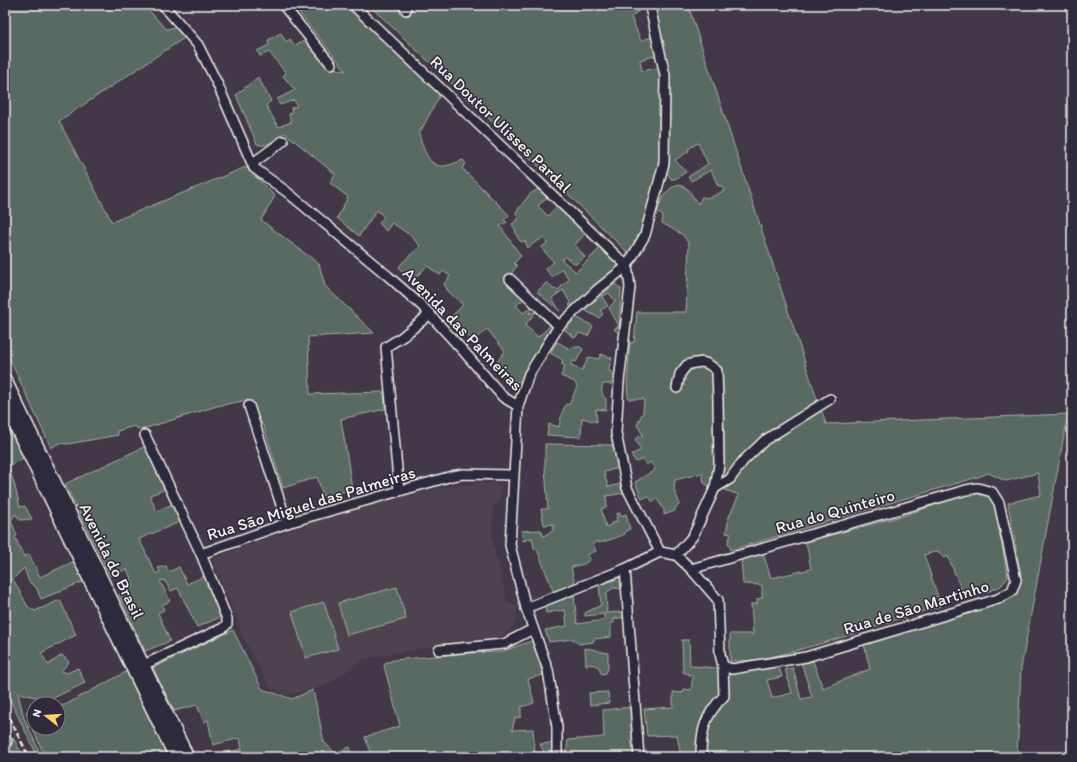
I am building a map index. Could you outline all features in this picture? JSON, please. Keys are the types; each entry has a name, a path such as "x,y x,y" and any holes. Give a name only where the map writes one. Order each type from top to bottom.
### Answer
{"main road":[{"name":"Avenida do Brasil","path":"5,381 138,668 176,757"},
{"name":"Avenida do Brasil","path":"5,403 138,668 187,757"}],"street":[{"name":"Avenida das Palmeiras","path":"163,5 198,45 217,83 254,168 287,192 388,276 430,314 503,397 518,406 510,545 526,608 548,670 557,727 557,757"},
{"path":"283,5 331,64"},
{"name":"Rua Doutor Ulisses Pardal","path":"353,5 627,266"},
{"path":"518,406 529,374 560,326 597,290 627,266 645,235 664,163 665,74 650,7 652,5"},
{"path":"253,163 283,141"},
{"path":"627,266 630,286 619,382 616,433 627,488 660,552"},
{"path":"510,279 560,326"},
{"path":"399,491 386,347 402,337 430,314"},
{"path":"676,555 692,536 716,488 719,465 717,371 708,363 699,362 687,364 680,374 677,388"},
{"path":"716,488 730,479 743,461 765,440 830,399"},
{"path":"249,406 287,523"},
{"path":"145,435 201,554"},
{"name":"Rua São Miguel das Palmeiras","path":"138,668 223,628 227,624 227,618 201,554 287,523 463,474 513,475"},
{"name":"Rua do Quinteiro","path":"691,570 966,490 978,488 988,491"},
{"name":"Rua de São Martinho","path":"723,666 732,669 806,657 998,599 1012,592 1016,580 999,503 992,492 988,491"},
{"path":"526,608 625,569 660,552 676,555 718,600 720,654 723,666 724,696 714,706 705,722 701,744 701,757"},
{"path":"625,569 639,757"},
{"path":"439,650 504,644 533,629"}],"shaded area":[{"path":"477,483 496,483 501,487 500,502 493,506 492,540 508,602 515,604 517,609 516,621 510,630 501,637 440,645 364,659 333,681 318,688 285,695 269,686 240,631 238,622 213,562 215,557 319,520 428,490"}],"green space":[{"path":"5,5 144,5 166,29 176,27 184,38 59,121 112,222 246,167 275,196 261,220 319,264 325,286 374,333 308,337 310,394 384,392 385,409 341,419 352,488 324,499 317,477 283,488 264,427 248,400 217,406 140,430 134,426 117,431 118,435 68,444 59,443 51,448 5,349 5,48 9,45 5,40"},
{"path":"293,5 349,5 439,91 439,97 419,134 424,150 430,160 439,166 447,166 463,160 466,164 462,168 509,215 504,220 507,222 500,226 521,256 514,263 517,266 506,280 525,298 516,305 523,313 533,306 529,314 537,309 553,323 553,328 523,381 511,382 500,373 495,365 505,351 487,329 473,341 450,318 462,306 462,304 448,291 444,284 450,276 443,271 440,275 427,266 412,281 399,268 401,264 420,246 410,235 392,223 386,231 379,223 384,217 377,210 359,236 337,218 348,197 330,183 335,174 285,133 268,144 257,144 236,95 258,77 271,101 266,105 278,127 291,122 289,114 292,113 291,108 297,106 294,100 280,105 277,99 295,90 283,76 286,73 269,52 260,56 257,51 269,45 268,40 281,33 286,42 290,39 294,45 307,40 329,67 346,71","holes":["536,312 550,326 538,337 525,325"]},
{"path":"369,5 646,5 631,17 641,41 654,36 658,55 640,60 642,71 660,67 662,72 660,169 642,233 628,253 571,197"},
{"path":"661,5 688,5 818,402 764,438 723,480 718,473 712,488 704,483 702,473 675,480 674,490 680,504 675,508 675,511 664,515 664,510 657,499 653,502 648,496 642,499 635,482 655,470 651,462 646,465 643,459 636,462 631,455 641,450 635,439 643,435 637,425 643,412 644,399 629,399 628,397 627,383 630,343 634,342 637,312 686,312 689,244 683,235 662,223 663,216 657,212 664,195 678,184 688,189 698,204 702,197 709,198 724,191 722,186 718,186 711,170 691,181 688,177 708,164 698,143 675,160 686,172 675,179 671,179 666,170 669,152 667,126 669,71 657,22 657,13"},
{"path":"540,188 548,196 538,206 548,216 558,205 620,263 572,307 569,305 571,304 563,290 552,298 560,311 537,292 547,282 553,289 558,290 569,279 562,269 552,277 545,268 554,262 541,248 547,243 543,238 528,248 525,241 521,242 516,235 515,228 512,224 518,219 516,212 530,194","holes":["585,234 601,247 576,272 562,260 565,257 576,264 585,257 575,245"]},
{"path":"615,284 621,289 619,334 614,329 619,326 609,308 615,301 609,293 602,297 608,306 600,310 603,314 599,318 584,310"},
{"path":"576,317 593,326 588,336 579,333 575,338 565,330"},
{"path":"557,342 570,349 573,347 580,347 583,349 576,362 572,361 571,365 582,370 589,357 599,359 601,354 612,358 608,370 613,373 612,384 603,384 602,389 602,394 606,399 606,410 596,409 597,422 582,418 581,437 547,435 549,424 559,427 562,413 566,404 569,405 577,387 575,382 561,376 565,366 561,364 563,360 550,353"},
{"path":"820,406 826,424 1068,414 1021,668 1017,757 681,757 677,735 647,736 644,709 673,707 673,692 683,693 684,689 691,690 693,676 683,672 682,640 689,640 690,666 718,668 733,672 777,661 782,677 767,680 772,698 792,693 785,669 793,668 801,699 812,697 801,662 813,661 823,688 870,669 863,640 1012,592 1020,583 1020,571 1008,503 1041,495 1038,473 1006,481 988,473 731,550 728,542 731,534 726,533 729,517 739,495 725,490 727,481 763,444"},
{"path":"5,416 27,456 8,466 20,507 25,506 32,519 20,520 15,514 11,521 17,535 15,537 24,557 29,554 40,577 77,560 87,580 41,599 36,587 29,582 24,568 13,579 28,607 35,611 60,600 76,635 41,653 48,665 62,655 69,662 61,671 67,673 78,668 85,683 57,696 31,696 18,693 26,722 26,733 5,690"},
{"path":"545,444 616,445 618,468 604,472 608,487 621,484 625,493 606,496 607,507 601,509 606,527 611,525 611,523 617,522 616,514 620,513 620,516 626,514 630,529 625,531 625,534 599,543 597,541 593,544 596,551 588,554 590,560 584,564 571,567 575,584 554,593 538,552 534,548 532,538 523,541 521,531 541,530 543,536 553,531 553,524 544,525 541,509 548,509"},
{"path":"148,445 166,489 150,495 156,511 173,504 182,521 139,539 156,574 160,572 158,568 166,566 169,572 179,567 187,584 205,576 223,616 197,627 178,588 171,591 164,580 160,581 170,601 162,605 164,610 158,613 170,641 145,651 119,595 134,586 127,569 110,576 65,484"},
{"path":"988,491 993,499 1008,577 1001,586 984,593 964,597 948,556 944,558 938,551 924,555 941,606 839,638 768,658 730,661 730,634 753,634 751,604 757,604 757,599 762,598 762,585 743,584 741,559 763,553 771,578 811,569 806,542 902,516 971,493"},
{"path":"620,576 626,581 626,589 613,588 606,593 607,611 605,613 624,612 625,617 614,619 614,623 611,623 611,637 594,639 593,642 579,644 573,639 549,642 545,630 567,626 565,610 546,613 545,606 574,595 577,624 604,620 604,614 585,616 585,613 601,605 599,585 615,580"},
{"path":"397,587 406,619 347,635 338,603"},
{"path":"324,602 338,649 306,658 292,612"},
{"path":"233,630 262,689 292,699 313,690 324,742 335,753 350,747 352,757 226,757 224,753 242,749 240,738 213,745 208,720 204,722 197,705 174,711 153,668"},
{"path":"534,640 543,675 528,679 534,703 521,707 521,717 515,718 512,730 533,729 535,753 544,752 540,744 552,743 554,746 553,757 372,757 365,737 400,726 384,666 385,663 394,660 466,653 501,652"},
{"path":"585,648 608,653 608,668 606,673 602,674 600,669 595,665 586,665"},
{"path":"126,672 137,676 176,757 45,757 36,736 66,736 66,704"},
{"path":"608,692 609,703 590,705 589,693"},
{"path":"632,707 636,757 589,757 588,753 582,757 566,757 568,740 604,737 603,710"},
{"path":"28,736 32,736 42,757 38,757"},
{"path":"13,737 23,757 5,757 5,747"}],"railway":[{"path":"5,709 29,757"}]}
